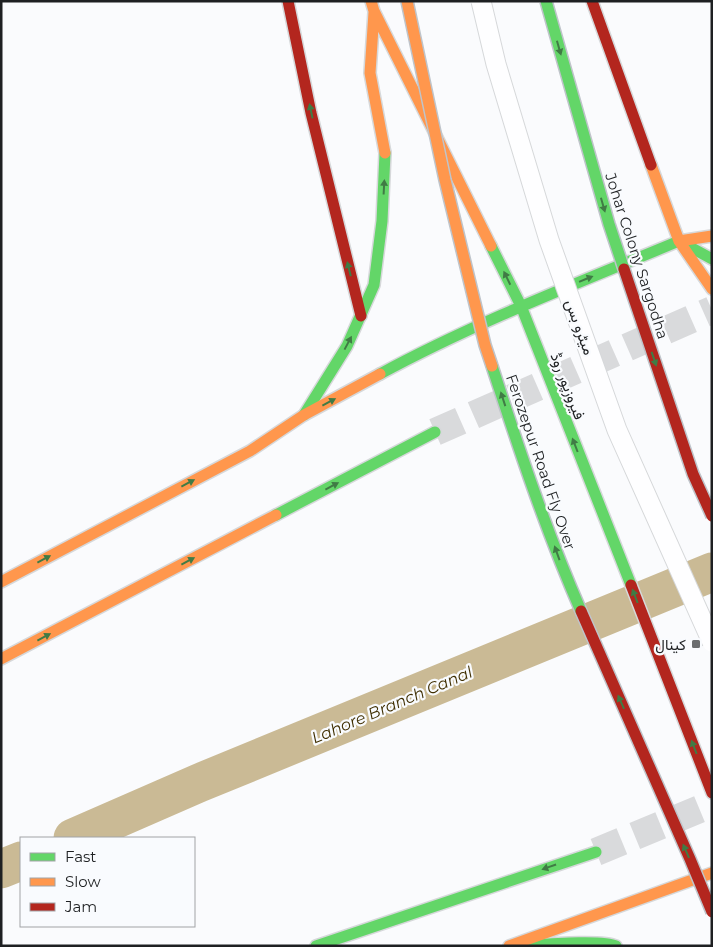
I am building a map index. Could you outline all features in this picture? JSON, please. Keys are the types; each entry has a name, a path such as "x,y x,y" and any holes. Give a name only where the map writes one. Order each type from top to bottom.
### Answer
{"main road":[{"path":"288,1 311,113 361,316"},
{"name":"Ferozepur Road Fly Over","path":"407,1 445,180 485,345 522,460 566,578 712,912"},
{"name":"Johar Colony Sargodha","path":"546,1 609,224 693,474 712,516"},
{"path":"592,1 679,241 712,289"},
{"path":"304,415 347,346 374,285 382,221 385,153 370,72 372,6"},
{"name":"فیروزپور روڈ","path":"372,6 521,306 712,793"},
{"path":"1,582 250,451 304,415 406,360 521,306 679,241 712,236"},
{"path":"679,241 712,259"},
{"path":"1,659 435,432"},
{"path":"316,946 596,852"},
{"path":"509,946 712,873"},
{"path":"518,946 588,943 612,944 616,946"}],"lane":[{"name":"میٹرو بس","path":"480,1 496,64 549,240 617,430 712,642"}],"waterway":[{"name":"Lahore Branch Canal","path":"75,837 199,783 712,572"},
{"name":"Lahore Branch Canal","path":"1,869 20,861"}],"tunnel":[{"path":"435,432 712,310"},
{"path":"596,852 712,804"}],"traffic: fast":[{"path":"546,1 609,224 624,269"},
{"path":"304,415 347,346 374,285 382,221 385,153"},
{"path":"380,374 490,320 679,241 712,259"},
{"path":"491,246 521,306 631,585"},
{"path":"492,366 545,520 581,611"},
{"path":"276,515 435,432"},
{"path":"316,946 596,852"},
{"path":"518,946 584,943 616,946"}],"traffic: slow":[{"path":"371,1 374,11 491,246"},
{"path":"407,1 445,180 485,345 492,366"},
{"path":"374,12 370,73 385,153"},
{"path":"651,165 679,241 712,289"},
{"path":"679,241 712,236"},
{"path":"1,582 250,451 304,415 380,374"},
{"path":"1,659 276,515"},
{"path":"509,946 712,873"}],"traffic: jam":[{"path":"288,1 311,113 361,316"},
{"path":"592,1 651,165"},
{"path":"624,269 693,474 712,516"},
{"path":"631,585 712,793"},
{"path":"581,611 712,912"}],"place":[{"name":"کینال","path":"696,644"}]}
